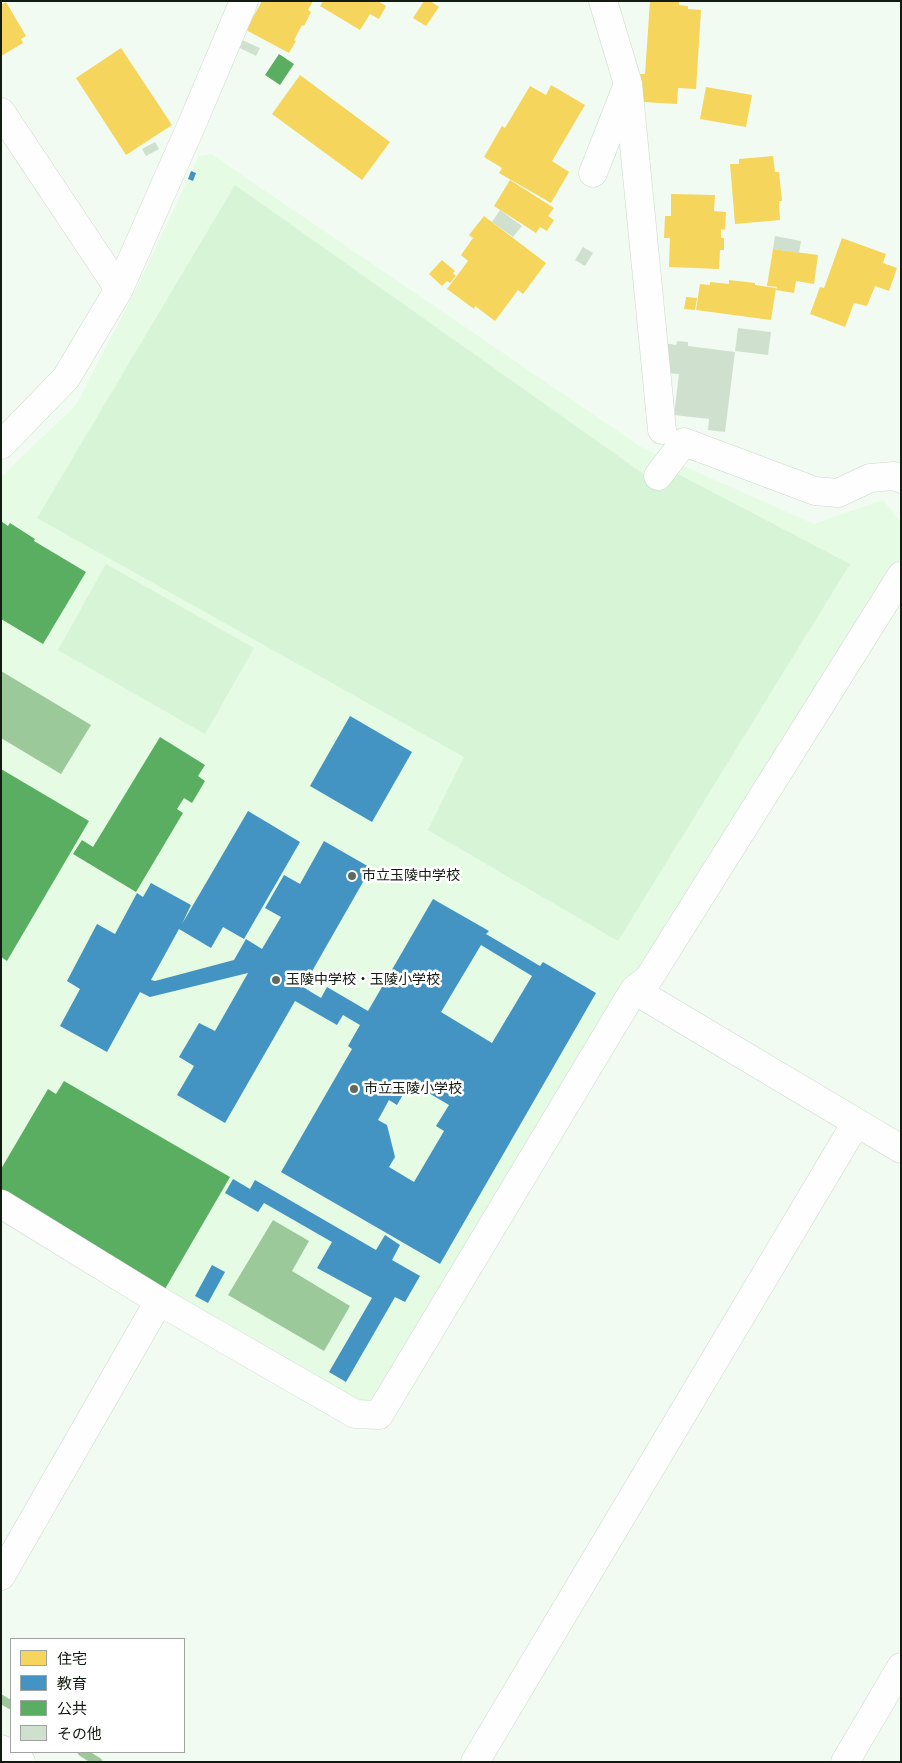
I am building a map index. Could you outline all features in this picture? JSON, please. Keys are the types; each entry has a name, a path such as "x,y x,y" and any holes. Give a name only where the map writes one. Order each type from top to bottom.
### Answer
{"street":[{"path":"1,445 66,378 119,289 244,1"},
{"path":"603,1 628,84 662,430"},
{"path":"592,173 628,84"},
{"path":"1,112 119,289"},
{"path":"658,476 684,442 815,491 838,494 870,478 894,476 901,479"},
{"path":"1,1204 159,1301 355,1414 379,1415 634,990 649,978 901,576"},
{"path":"634,990 856,1124 901,1149"},
{"path":"475,1762 856,1124"},
{"path":"1,1576 159,1301"},
{"path":"845,1762 901,1667"},
{"path":"1,1749 21,1762"}],"shaded area":[{"name":"市立玉陵中学校","path":"211,154 641,447 814,524 883,500 901,523 901,558 376,1402 355,1402 1,1195 1,477 76,405 136,289 199,156"},
{"path":"235,185 662,487 674,472 850,564 618,941 428,830 464,757 37,518"},
{"path":"106,564 254,648 205,734 58,650"},
{"path":"1,671 91,725 61,774 1,738"},
{"path":"273,1220 309,1241 292,1271 350,1306 324,1351 228,1295"}],"building: 住宅":[{"path":"262,1 313,1 308,10 311,12 304,26 302,25 289,53 246,30"},
{"path":"323,1 378,1 386,6 379,19 370,14 360,30 320,6"},
{"path":"424,1 430,1 439,7 426,26 413,18"},
{"path":"650,1 679,1 679,5 688,6 688,9 701,10 696,89 678,88 677,104 644,102 640,74 645,74"},
{"path":"6,2 26,36 21,39 23,43 1,56 1,5"},
{"path":"121,48 172,125 126,155 76,78"},
{"path":"300,75 390,142 362,180 272,114"},
{"path":"551,85 585,105 552,161 569,172 551,203 499,173 502,168 484,157 502,126 505,128 530,86 546,95"},
{"path":"706,87 752,95 746,127 700,119"},
{"path":"773,156 775,172 779,172 782,201 779,201 780,220 735,224 730,164 739,164 739,159"},
{"path":"510,180 554,208 548,216 554,220 547,231 540,227 536,233 494,206"},
{"path":"671,194 715,195 714,211 726,212 725,230 721,229 721,238 724,238 724,250 720,250 719,269 669,267 670,238 664,238 665,216 671,216"},
{"path":"484,216 546,263 523,294 518,290 495,321 475,306 474,309 447,289 468,261 461,255 473,238 469,235"},
{"path":"842,238 886,254 883,263 897,268 889,291 875,286 867,306 854,303 845,327 810,314 820,287 824,288"},
{"path":"773,249 818,255 814,284 796,281 794,293 776,290 777,287 767,286"},
{"path":"442,260 455,271 453,273 456,276 450,283 447,281 442,286 429,274"},
{"path":"729,280 776,288 771,320 696,310 700,284 710,285 710,282 729,284"},
{"path":"686,297 697,298 695,310 684,309"}],"building: 教育":[{"path":"191,171 196,173 193,181 188,179"},
{"path":"350,716 412,752 372,822 310,786"},
{"path":"248,811 300,842 244,939 223,927 211,948 179,929 151,980 155,981 234,960 246,939 262,949 281,917 265,908 284,875 300,884 324,841 371,868 303,987 321,998 327,987 368,1011 433,899 489,931 486,934 540,966 543,962 596,993 440,1264 281,1172 352,1049 348,1046 360,1025 343,1015 337,1025 295,1001 225,1123 177,1095 194,1066 179,1057 199,1023 215,1031 248,973 150,997 140,992 107,1052 60,1026 80,989 67,981 97,924 115,934 137,893 143,897 151,883 191,905 182,924","holes":["481,945 532,976 492,1043 441,1012","410,1082 449,1105 436,1126 444,1131 414,1182 389,1167 395,1157 387,1125 378,1120 389,1100 397,1105"]},
{"path":"233,1179 250,1189 255,1180 376,1250 385,1235 400,1245 392,1260 420,1276 405,1302 395,1297 346,1382 329,1372 372,1298 317,1268 332,1242 264,1203 258,1212 225,1193"},
{"path":"212,1265 225,1272 208,1303 195,1296"}],"building: 公共":[{"path":"279,54 294,64 280,85 265,75"},
{"path":"1,521 8,526 10,523 35,539 34,541 86,572 43,644 1,619"},
{"path":"160,737 205,765 198,776 205,781 192,803 184,798 177,809 183,813 136,892 73,854 82,840 93,847"},
{"path":"1,769 89,821 7,961 1,957"},
{"path":"64,1081 230,1177 165,1289 1,1194 1,1169 48,1089 56,1094"}],"building: その他":[{"path":"242,40 260,48 256,56 238,47"},
{"path":"155,142 159,149 146,156 142,149"},
{"path":"500,210 522,226 513,237 492,222"},
{"path":"775,236 801,241 799,253 773,249"},
{"path":"583,247 593,253 585,266 575,260"},
{"path":"738,328 771,332 768,355 735,351"},
{"path":"677,341 688,342 688,346 735,352 725,432 708,430 709,419 674,415 679,374 664,373 665,343 676,345"}],"waterway":[{"path":"1,1699 10,1704"},
{"path":"84,1753 98,1762"}],"place":[{"name":"市立玉陵中学校","path":"352,876"},
{"name":"玉陵中学校・玉陵小学校","path":"276,980"},
{"name":"市立玉陵小学校","path":"354,1089"}]}
